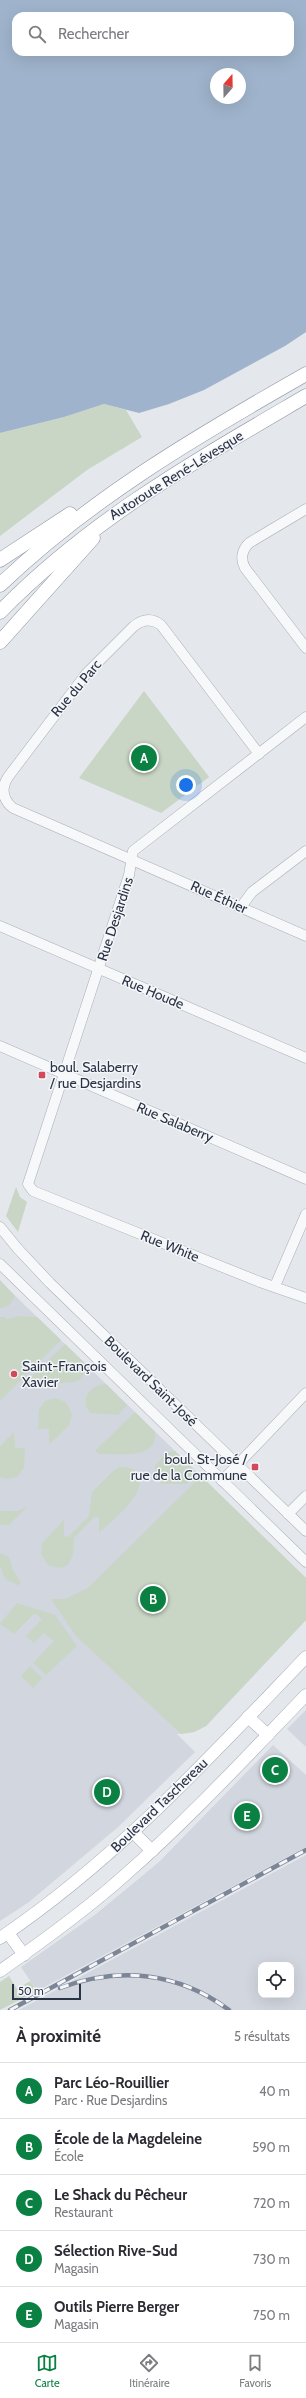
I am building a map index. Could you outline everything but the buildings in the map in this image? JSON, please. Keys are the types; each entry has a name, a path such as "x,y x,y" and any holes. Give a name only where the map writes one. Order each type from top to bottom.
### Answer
{"highway":[{"name":"Autoroute René-Lévesque","path":"0,585 78,517 154,463 306,374"},
{"name":"Autoroute René-Lévesque","path":"0,612 61,556 119,510 199,458 306,396"},
{"path":"0,560 43,531 154,463"},
{"path":"0,642 119,510"}],"main road":[{"name":"Boulevard Taschereau","path":"4,1936 73,1884 133,1832 248,1717 306,1656"},
{"name":"Boulevard Taschereau","path":"0,1971 80,1913 152,1851 306,1695"},
{"path":"248,1717 268,1734"},
{"path":"133,1832 152,1851"},
{"path":"4,1936 24,1955"}],"street":[{"path":"306,509 249,543 244,548 242,559 245,568 306,648"},
{"name":"Rue du Parc","path":"132,860 13,808 6,800 3,792 8,777 46,724 93,666 134,626 148,620 161,624 259,754"},
{"name":"Rue Desjardins","path":"35,1192 30,1189 28,1184 131,869 132,854 137,847 306,717"},
{"path":"241,907 252,892 306,851"},
{"name":"Rue Éthier","path":"132,860 306,936"},
{"name":"Rue Houde","path":"0,926 306,1058"},
{"name":"Rue Salaberry","path":"0,1046 306,1179"},
{"name":"Rue White","path":"35,1192 306,1298"},
{"path":"275,1286 306,1214"},
{"name":"Boulevard Saint-José","path":"0,1227 18,1249 50,1283 306,1531"},
{"name":"Boulevard Saint-José","path":"0,1264 306,1562"},
{"path":"222,1481 306,1393"},
{"path":"288,1514 306,1496"}],"shaded area":[{"path":"0,1281 306,1578 306,1620 206,1726 194,1732 177,1734 195,1752 117,1828 29,1902 0,1921"},
{"path":"306,1710 306,1747 287,1729"},
{"path":"273,1745 306,1775 306,1847 37,1991 21,1967 96,1914 159,1862"},
{"path":"306,1855 306,2010 19,2010"}],"green space":[{"path":"104,404 126,410 142,437 87,470 0,536 0,433 64,417"},
{"path":"144,691 209,777 161,813 79,778"},
{"path":"16,1187 20,1197 27,1202 18,1232 6,1216"},
{"path":"0,1280 15,1296 9,1305 0,1308"},
{"name":"Saint-François Xavier","path":"20,1316 37,1317 61,1340 0,1401 0,1317 5,1317 6,1319"},
{"path":"65,1344 87,1365 81,1379 74,1382 29,1386 26,1382"},
{"path":"106,1384 127,1405 118,1415 90,1413 87,1408 86,1398 91,1390 100,1385"},
{"path":"55,1398 66,1402 72,1415 69,1425 49,1445 49,1429 38,1429 39,1410 45,1401"},
{"path":"135,1412 155,1432 154,1441 150,1448 135,1454 99,1454 95,1451"},
{"path":"14,1432 15,1448 25,1448 24,1467 18,1476 5,1479 0,1477 0,1446"},
{"path":"175,1451 197,1473 187,1484 162,1484 156,1478 155,1466 165,1454"},
{"path":"120,1467 130,1468 137,1473 140,1480 139,1488 134,1497 128,1505 99,1533 99,1517 94,1517 74,1538 72,1557 67,1565 56,1567 48,1565 41,1554 42,1543 64,1520 64,1536 68,1537 89,1516 92,1492 113,1471"},
{"path":"201,1476 306,1578 306,1620 206,1726 194,1732 181,1734 76,1636 51,1599 65,1599 88,1588"},
{"path":"27,1507 9,1525 0,1525 0,1511 18,1511"},
{"path":"0,1553 9,1557 13,1570 21,1583 18,1585 5,1579 0,1566"},
{"path":"17,1603 55,1615 77,1646 46,1675 33,1663 54,1641 44,1633 34,1643 26,1636 42,1619 35,1613 14,1634 0,1624"},
{"path":"30,1666 42,1678 33,1688 21,1676"},
{"path":"9,1976 17,1989 30,1981 37,1991 0,2010 0,1982"}],"water":[{"path":"0,0 306,0 306,332 285,346 204,390 169,404 139,413 104,404 64,417 0,433"}],"railway":[{"path":"10,2010 306,1850"},
{"path":"60,1988 82,1981 104,1977 126,1975 148,1976 189,1987 210,1997 229,2010"}],"place":[{"name":"Parc Léo-Rouillier","path":"144,758"},
{"name":"boul. Salaberry / rue Desjardins","path":"42,1075"},
{"name":"Saint-François Xavier","path":"14,1374"},
{"name":"boul. St-José / rue de la Commune","path":"255,1467"},
{"name":"École de la Magdeleine","path":"153,1599"},
{"name":"Le Shack du Pêcheur","path":"275,1770"},
{"name":"Sélection Rive-Sud","path":"107,1792"},
{"name":"Outils Pierre Berger","path":"247,1816"}]}
